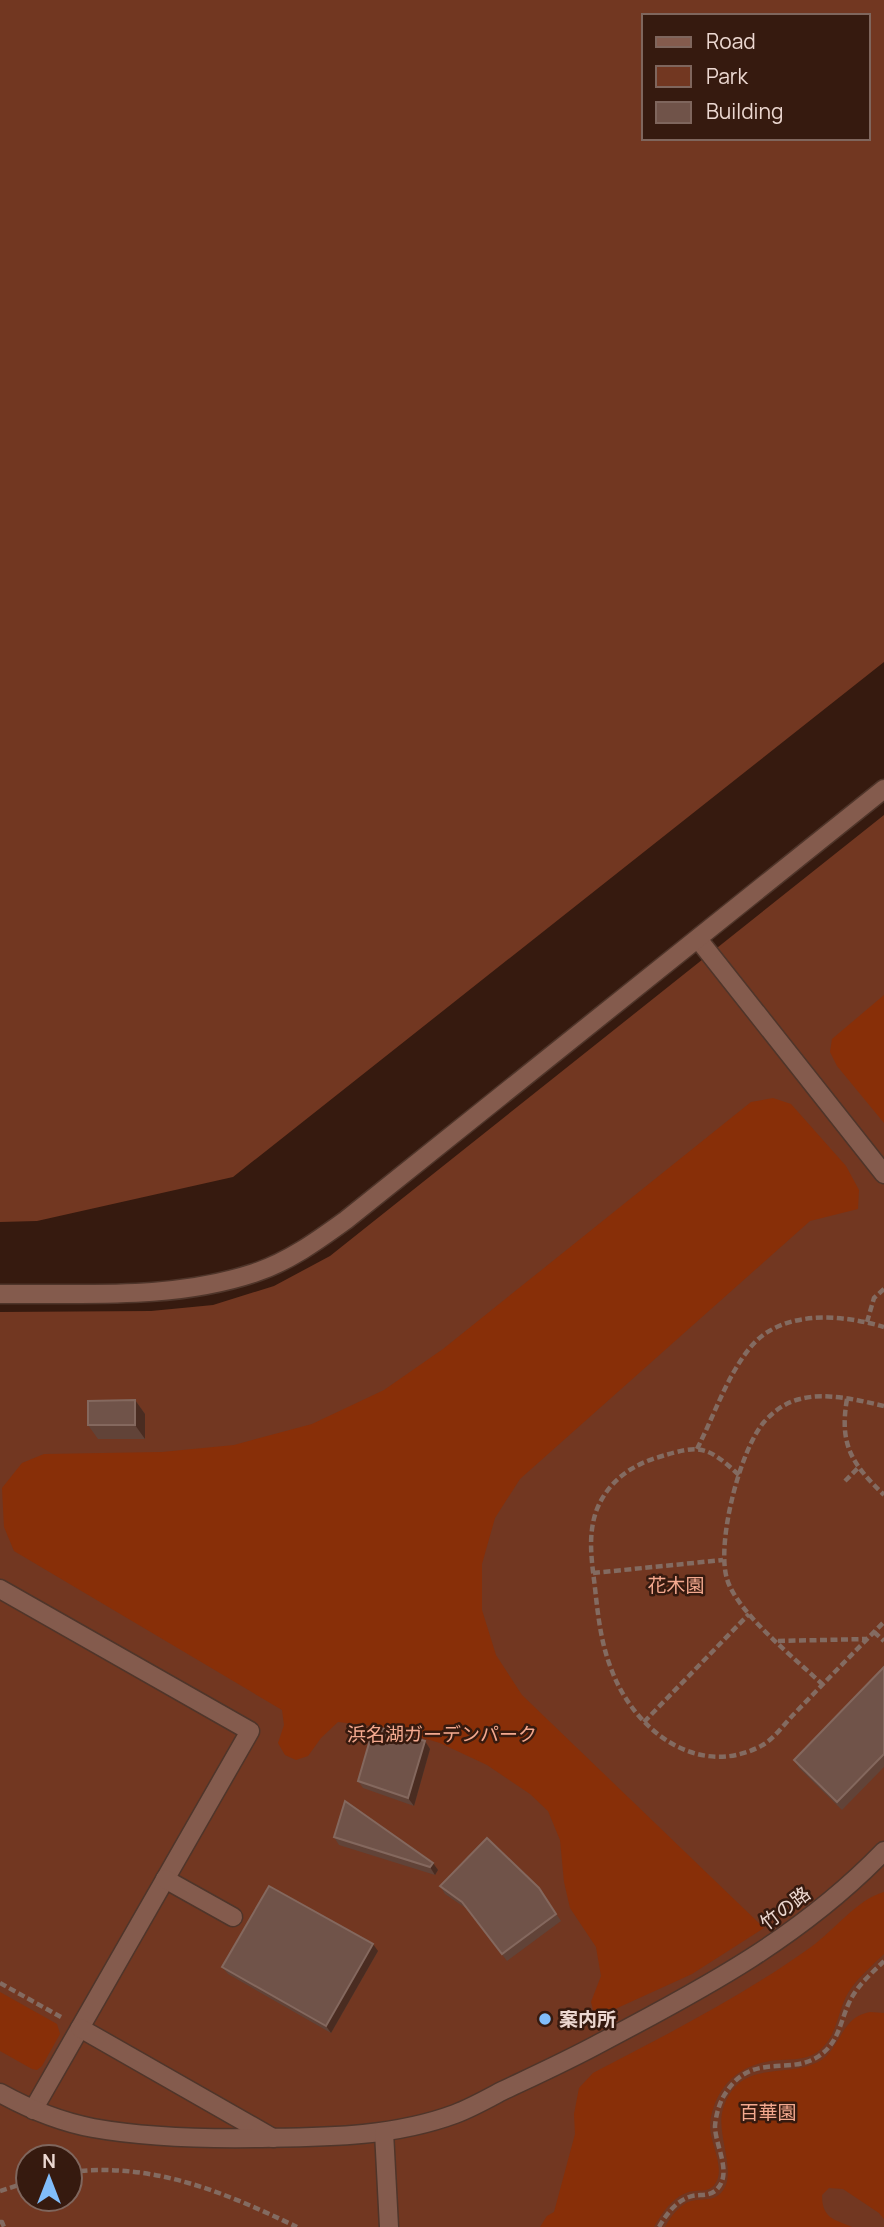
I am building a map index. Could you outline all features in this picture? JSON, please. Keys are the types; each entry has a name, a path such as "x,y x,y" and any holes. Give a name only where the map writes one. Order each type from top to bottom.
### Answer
{"lane":[{"path":"0,1294 153,1292 205,1287 256,1273 303,1251 346,1220 884,789"},
{"path":"698,939 884,1174"},
{"path":"0,1589 250,1731 33,2110"},
{"name":"竹の路","path":"0,2093 33,2110 92,2128 149,2135 273,2138 384,2132 454,2114 565,2062 702,1989 798,1928 884,1851"},
{"path":"165,1879 233,1917"},
{"path":"80,2028 273,2138"},
{"path":"384,2132 389,2223"}],"path":[{"path":"867,1322 874,1298 884,1289"},
{"path":"696,1449 737,1365 750,1346 769,1331 790,1322 813,1318 840,1318 884,1327"},
{"path":"823,1685 735,1598 727,1580 723,1560 730,1510 752,1441 763,1423 779,1408 798,1399 820,1396 884,1406"},
{"path":"847,1399 845,1438 851,1457 884,1495"},
{"path":"739,1475 712,1451 696,1449 643,1461 623,1473 608,1489 597,1509 591,1531 593,1573 598,1619 606,1656 626,1699 644,1722 673,1746 700,1756 729,1757 765,1744 884,1622"},
{"path":"845,1481 858,1468"},
{"path":"593,1573 723,1560"},
{"path":"644,1722 749,1614"},
{"path":"874,1632 884,1641"},
{"path":"777,1641 867,1639"},
{"path":"659,2227 677,2204 691,2196 706,2196 718,2189 724,2178 715,2127 718,2107 727,2090 742,2076 760,2067 800,2064 818,2057 832,2044 853,1995 884,1961"},
{"path":"0,1983 80,2028"},
{"path":"84,2170 133,2171 176,2178 262,2210 297,2227"},
{"path":"0,2222 4,2227"}],"green space":[{"path":"0,0 884,0 884,662 233,1177 37,1221 0,1222"},
{"name":"浜名湖ガーデンパーク","path":"884,815 884,2227 0,2227 0,1312 151,1311 213,1305 274,1286 330,1256"},
{"path":"884,995 884,1123 837,1066 830,1052 832,1039"},
{"path":"773,1098 791,1104 846,1166 859,1190 858,1209 810,1221 520,1479 495,1518 482,1564 482,1610 496,1655 522,1695 764,1928 692,1974 602,2015 594,2013 591,2002 601,1976 596,1947 570,1908 564,1882 560,1840 548,1811 530,1794 487,1765 440,1743 390,1728 338,1722 321,1738 308,1756 296,1760 285,1755 278,1743 284,1725 282,1710 14,1551 4,1527 2,1488 22,1463 44,1454 162,1452 234,1445 312,1424 384,1390 443,1349 751,1102"},
{"path":"884,1892 884,1954 848,1993 829,2040 816,2053 807,2057 749,2067 735,2075 721,2091 710,2122 719,2171 712,2187 690,2192 676,2199 654,2227 540,2227 547,2216 554,2212 575,2134 574,2114 579,2088 593,2073 705,2014 759,1982 811,1947 855,1908"},
{"path":"0,1992 57,2024 60,2034 37,2070 0,2051"},
{"name":"百華園","path":"870,2012 884,2013 884,2219 843,2189 829,2188 822,2195 826,2213 852,2227 665,2227 683,2205 691,2201 714,2198 726,2185 728,2175 721,2119 730,2093 751,2076 805,2067 818,2062 830,2053 850,2023 858,2016"}],"building":[{"path":"135,1400 135,1425 88,1425 88,1401"},
{"path":"884,1667 884,1754 837,1802 794,1760"},
{"path":"374,1726 425,1741 408,1798 358,1781"},
{"path":"345,1801 433,1863 430,1867 334,1837"},
{"path":"487,1838 539,1888 556,1914 502,1954 462,1902 440,1886"},
{"path":"269,1886 373,1944 326,2026 222,1967"}],"place":[{"name":"案内所","path":"545,2019"}],"park label":[{"name":"花木園","path":"676,1585"}]}
